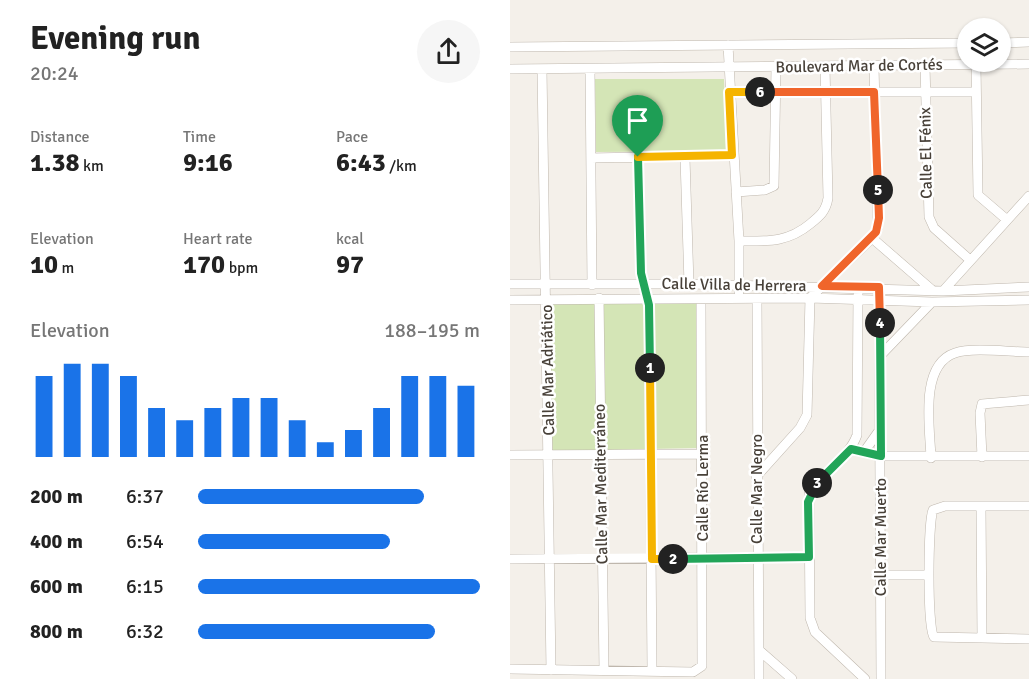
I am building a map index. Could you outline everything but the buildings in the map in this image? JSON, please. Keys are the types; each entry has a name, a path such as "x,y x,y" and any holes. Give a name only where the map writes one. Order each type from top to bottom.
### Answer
{"street":[{"path":"1011,43 1029,42"},
{"name":"Boulevard Mar de Cortés","path":"510,47 957,43"},
{"path":"728,45 732,155 739,241 739,299"},
{"name":"Boulevard Mar de Cortés","path":"1011,64 1029,64"},
{"name":"Calle El Fénix","path":"925,65 929,217 934,228 970,260"},
{"name":"Boulevard Mar de Cortés","path":"510,69 957,65"},
{"path":"739,241 783,240 792,237 825,210 828,198 825,66"},
{"path":"756,477 800,428 807,415 810,298 872,238 879,218 874,66"},
{"path":"736,192 765,190 774,186 776,67"},
{"name":"Calle Mar Adriático","path":"542,69 551,670"},
{"path":"590,69 592,285"},
{"path":"976,72 978,195 1006,219"},
{"path":"729,92 976,92"},
{"path":"591,158 685,158 732,155"},
{"path":"510,669 652,669 648,299 644,284 638,157"},
{"path":"685,158 689,284"},
{"path":"943,291 1029,196"},
{"path":"872,238 932,290"},
{"name":"Calle Villa de Herrera","path":"510,284 858,286 943,291 1029,287"},
{"path":"858,286 856,435 851,449 819,479 809,494 809,557 812,628 862,678"},
{"name":"Calle Mar Muerto","path":"879,287 882,575 880,679"},
{"name":"Calle Villa de Herrera","path":"510,300 599,298 701,300 810,298 932,302 1029,300"},
{"name":"Calle Mar Mediterráneo","path":"599,298 604,670"},
{"name":"Calle Mar Negro","path":"757,299 756,477 759,679"},
{"name":"Calle Río Lerma","path":"652,669 693,672 703,661 701,300"},
{"path":"880,356 932,302"},
{"path":"931,458 930,382 948,357 963,351 1029,352"},
{"path":"982,457 980,413 982,404 1029,400"},
{"path":"864,452 881,428"},
{"path":"851,449 881,456 931,458 1029,456"},
{"path":"510,455 703,454"},
{"path":"1029,506 945,506 933,510 929,575 932,634 939,638 1029,639"},
{"path":"981,507 982,638"},
{"path":"510,559 703,560 809,557"},
{"path":"882,575 929,575"},
{"path":"759,650 792,679"}],"green space":[{"path":"595,79 724,79 726,151 596,152"},
{"path":"697,302 697,448 551,451 551,303"}],"route":[{"path":"729,92 874,92 878,227 872,238 822,286 879,287 881,456 851,449 812,488 808,502 809,557 652,559 649,310 641,273 638,157 685,158 732,155 729,92"}]}
